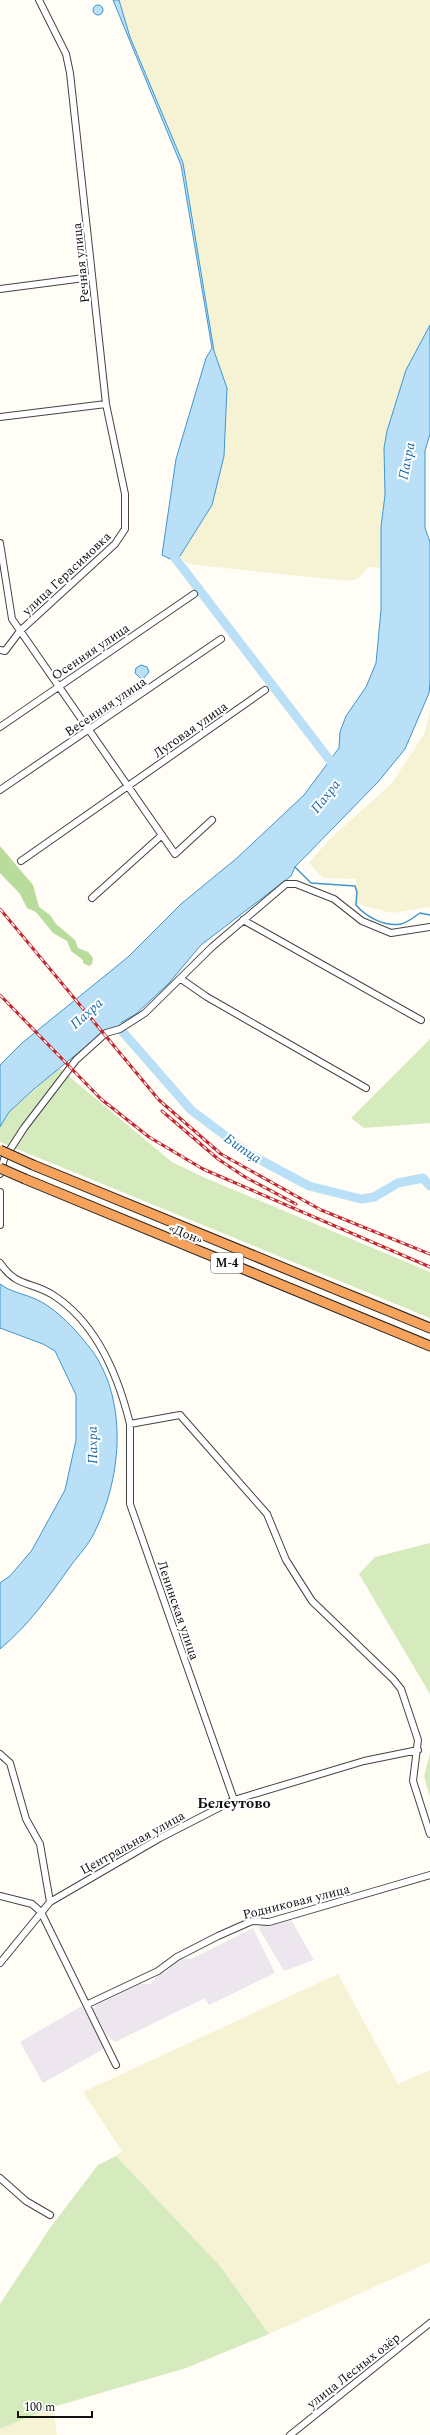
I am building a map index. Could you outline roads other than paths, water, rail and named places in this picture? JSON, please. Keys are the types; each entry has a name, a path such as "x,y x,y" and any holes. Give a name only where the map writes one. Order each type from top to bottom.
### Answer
{"highway":[{"name":"«Дон»","path":"0,1150 32,1165 430,1328"},
{"name":"«Дон»","path":"0,1168 430,1346"}],"street":[{"name":"Речная улица","path":"40,0 66,54 106,404 125,494 125,529"},
{"path":"0,289 92,277"},
{"path":"0,417 106,404"},
{"name":"улица Герасимовка","path":"0,650 5,651 20,631 115,544 125,529"},
{"path":"0,543 12,619 175,854 212,820"},
{"name":"Осенняя улица","path":"0,727 194,594"},
{"name":"Весенняя улица","path":"0,790 90,730 221,639"},
{"name":"Луговая улица","path":"21,861 265,690"},
{"path":"92,898 162,835"},
{"path":"0,1174 4,1159 24,1128 76,1060 106,1033 120,1029 145,1013 243,920 286,884 296,884 334,899 362,921 391,933 430,927"},
{"path":"243,920 421,1020"},
{"path":"181,979 207,997 366,1088"},
{"path":"0,1192 0,1225"},
{"name":"Ленинская улица","path":"0,1263 13,1279 41,1289 63,1302 98,1341 123,1394 130,1424 130,1504 234,1800"},
{"path":"130,1424 180,1415 209,1446 267,1514 286,1560 312,1602 393,1679 401,1689 418,1740 418,1750 413,1781 430,1834"},
{"name":"Центральная улица","path":"0,1963 50,1902 148,1844 234,1800 364,1761 418,1750"},
{"path":"0,1754 10,1763 26,1819 40,1844 50,1902"},
{"name":"Родниковая улица","path":"88,2004 158,1971 177,1957 252,1921 269,1922 430,1876"},
{"path":"0,1896 32,1904 41,1912 88,2004 97,2028 116,2065"},
{"path":"0,2178 26,2201 50,2215"},
{"name":"улица Лесных озёр","path":"290,2435 430,2324"}],"water":[{"path":"113,0 119,0 130,37 183,163 214,351 227,388 224,456 212,505 180,556 170,559 162,555 176,459 206,358 212,348 181,165"},
{"path":"96,5 100,5 102,6 102,14 96,15 93,12 93,8"},
{"name":"Пахра","path":"430,325 430,434 425,451 425,528 430,542 430,683 429,693 405,749 378,782 295,867 291,876 201,945 169,983 136,1014 101,1034 34,1089 9,1112 0,1127 0,1065 22,1043 128,957 181,904 237,858 304,795 339,748 340,732 346,716 366,687 376,663 381,610 381,527 385,495 384,448 387,431 406,370"},
{"path":"141,665 147,667 149,672 142,680 135,673 136,668"},
{"name":"Пахра","path":"0,1284 12,1291 42,1302 66,1321 93,1352 104,1373 112,1395 116,1419 117,1443 115,1468 110,1491 103,1514 91,1539 39,1609 11,1640 0,1649 0,1583 10,1576 32,1550 65,1490 76,1440 76,1395 55,1351 43,1344 0,1328"}],"waterway":[{"path":"175,558 338,771"},
{"path":"295,867 311,883 355,886 357,892 356,905 376,920 395,925 408,921 420,913 430,915"},
{"name":"Битца","path":"115,1023 191,1110 251,1155 309,1186 361,1199 374,1197 398,1183 423,1178 430,1186"}],"railway":[{"path":"0,909 159,1100 221,1154 321,1210 430,1254"},
{"path":"0,995 101,1099 149,1137 203,1169 430,1267"},
{"path":"162,1111 218,1159 245,1177 296,1204"}],"district":[{"name":"Белеутово","path":"234,1803"}]}
